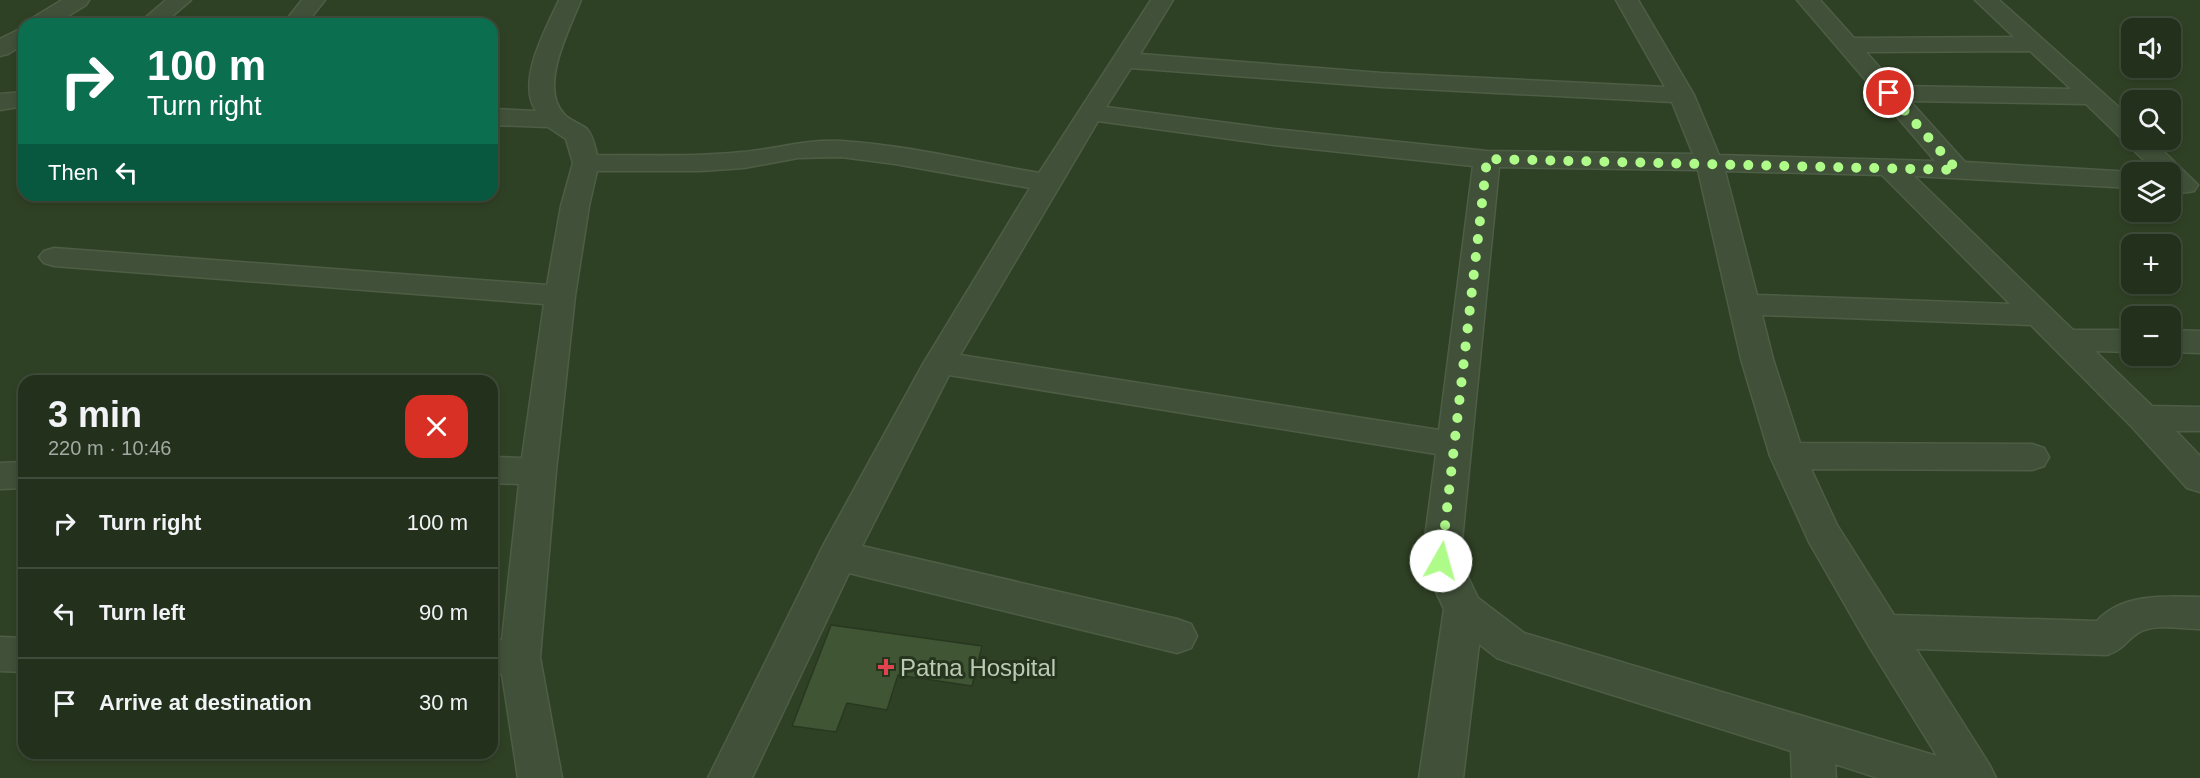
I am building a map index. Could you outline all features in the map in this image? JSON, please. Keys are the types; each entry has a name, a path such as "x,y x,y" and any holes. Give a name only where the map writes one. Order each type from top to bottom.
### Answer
{"street":[{"path":"49,18 78,0"},
{"path":"157,18 180,0"},
{"path":"299,18 314,0"},
{"path":"540,778 506,657 538,471 560,296 575,206 586,162 579,135 555,120 542,101 540,83 570,0"},
{"path":"730,778 837,555 940,363 1047,183 1162,0"},
{"path":"1627,0 1682,94 1710,164 1757,359 1787,456 1822,532 1881,631 1974,778"},
{"path":"1808,0 1957,170"},
{"path":"1986,0 2121,124"},
{"path":"0,49 18,38"},
{"path":"1847,45 2035,44"},
{"path":"1124,60 1382,80 1682,94"},
{"path":"1889,93 2093,97"},
{"path":"0,102 18,100"},
{"path":"1092,113 1274,137 1487,159 1957,170 2121,179"},
{"path":"498,117 555,120"},
{"path":"586,162 700,163 744,160 798,150 841,149 895,156 1047,183"},
{"path":"2147,150 2185,188"},
{"path":"1487,159 1441,561 1464,609 1511,646 1813,759 1943,778"},
{"path":"1890,168 2144,418 2200,479"},
{"path":"54,258 560,296"},
{"path":"1743,304 2040,315"},
{"path":"2065,340 2121,341"},
{"path":"2181,341 2200,342"},
{"path":"940,363 1455,445"},
{"path":"2144,418 2200,419"},
{"path":"1787,456 2032,457"},
{"path":"498,470 538,471"},
{"path":"0,476 18,475"},
{"path":"837,555 1177,636"},
{"path":"1441,778 1464,609"},
{"path":"1881,631 2107,638 2114,627 2142,613 2200,613"},
{"path":"0,654 18,655"}],"building":[{"path":"831,625 982,646 972,686 898,675 887,710 847,703 836,732 792,726"}],"place":[{"name":"Patna Hospital","path":"886,667"}],"route":[{"path":"1441,561 1487,159 1957,170 1889,93"}]}
